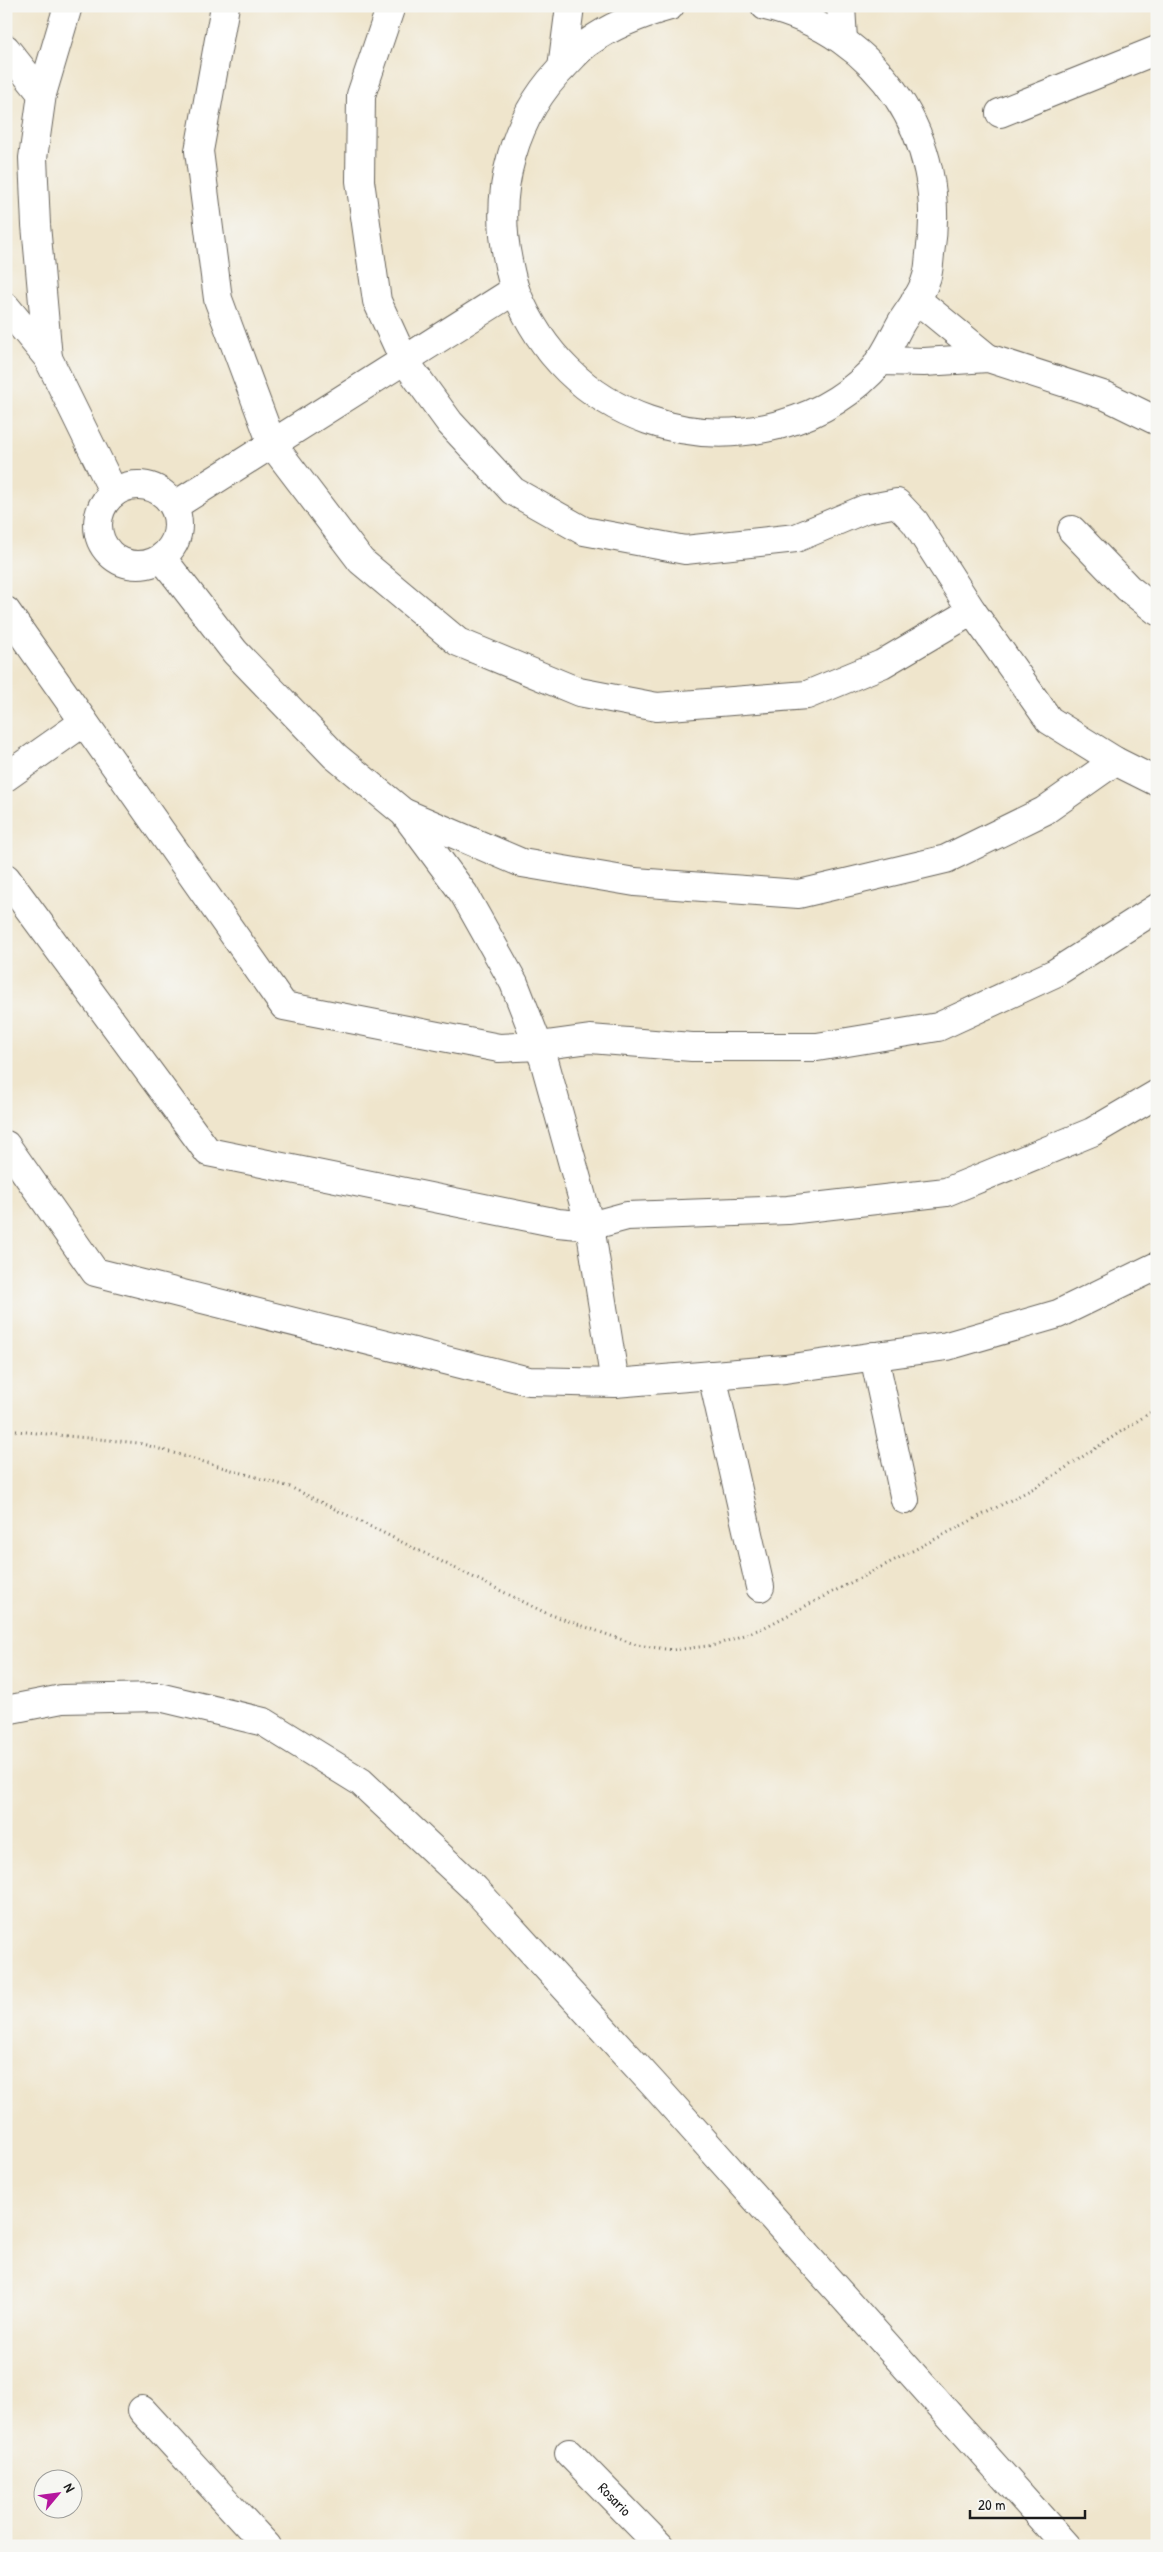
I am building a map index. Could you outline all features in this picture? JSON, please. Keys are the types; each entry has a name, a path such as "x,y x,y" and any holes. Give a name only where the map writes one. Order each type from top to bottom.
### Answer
{"street":[{"path":"48,358 36,225 33,158 42,94 68,6"},
{"path":"225,6 199,151 218,299 272,444 361,561 458,642 579,692 657,707 807,695 882,664 972,611"},
{"path":"391,6 361,95 360,181 378,301 404,360 450,424 513,491 584,531 685,550 796,538 865,509 897,503 915,522 972,611 1048,720 1115,761 1157,782"},
{"path":"562,68 570,6"},
{"path":"670,6 634,11 588,42 549,81 520,128 505,181 503,236 515,290 539,338 575,379 620,410 670,428 724,434 777,426 827,406 870,372 879,361 926,281 935,228 931,173 913,122 883,77 843,40 795,14 778,8"},
{"path":"841,6 843,40"},
{"path":"6,49 42,94"},
{"path":"1000,112 1157,50"},
{"path":"174,506 515,290"},
{"path":"916,299 988,358"},
{"path":"6,307 48,358 114,493"},
{"path":"879,361 924,362 988,358 1106,396 1157,421"},
{"path":"140,485 154,488 165,495 174,506 178,517 176,540 162,558 151,564 138,566 126,563 106,549 100,537 99,519 105,501 114,493 127,486 140,485"},
{"path":"1072,530 1128,588 1157,611"},
{"path":"162,558 242,658 335,756 404,813 464,894 514,983 539,1046 590,1226 615,1382"},
{"path":"6,611 284,1006 499,1048 539,1046 590,1038 692,1047 817,1047 938,1027 1055,973 1157,908"},
{"path":"6,777 84,722"},
{"path":"404,813 522,863 636,882 799,894 946,859 1044,811 1115,761"},
{"path":"6,878 208,1152 558,1223 590,1226 627,1216 788,1210 946,1192 1092,1132 1157,1094"},
{"path":"6,1145 95,1272 529,1381 615,1382 786,1369 947,1346 1058,1314 1157,1266"},
{"path":"874,1356 905,1500"},
{"path":"712,1375 760,1587"},
{"path":"6,1710 62,1699 159,1697 264,1722 361,1782 475,1888 655,2086 1066,2546"},
{"path":"142,2410 267,2546"},
{"name":"Rosario","path":"569,2453 660,2546"}],"path":[{"path":"6,1430 140,1443 290,1487 546,1613 638,1645 673,1650 716,1645 763,1628 1038,1486 1157,1408"}]}
